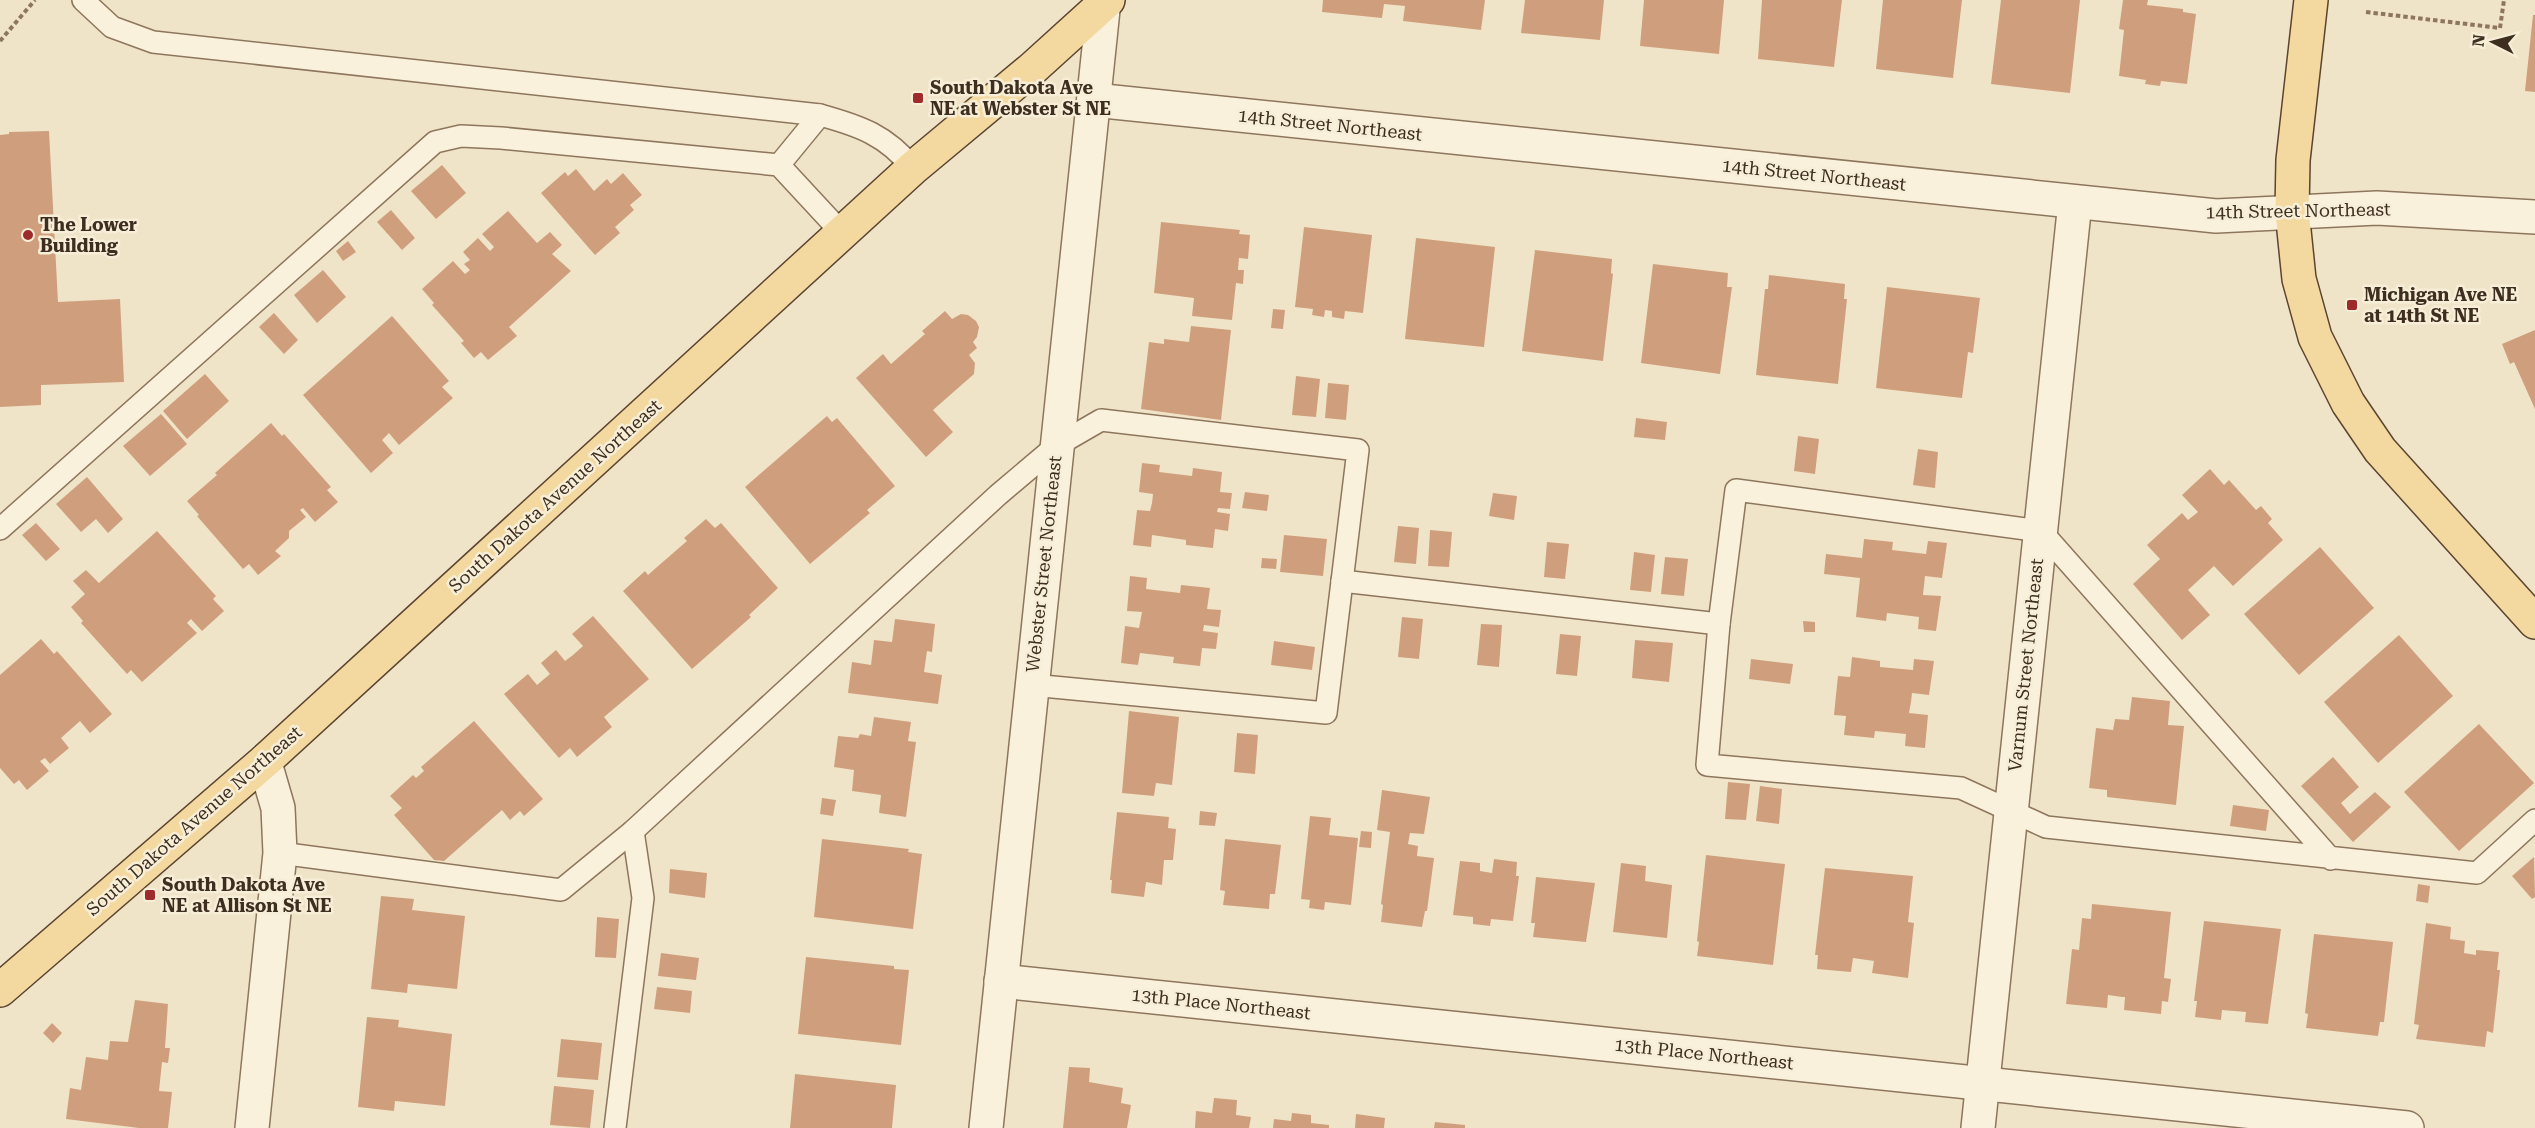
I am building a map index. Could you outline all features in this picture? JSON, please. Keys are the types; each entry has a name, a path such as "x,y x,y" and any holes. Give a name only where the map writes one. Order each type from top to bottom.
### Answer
{"main road":[{"path":"2311,0 2293,160 2292,211 2299,279 2309,318 2330,371 2348,403 2380,450 2535,622"},
{"name":"South Dakota Avenue Northeast","path":"0,990 266,760 913,168 1105,2"}],"street":[{"name":"Webster Street Northeast","path":"986,1128 1056,446 1105,2"},
{"name":"14th Street Northeast","path":"1094,100 2216,216 2377,208 2535,217"},
{"name":"Varnum Street Northeast","path":"1978,1128 2075,202"},
{"path":"252,1128 280,853 278,808 266,760"},
{"name":"13th Place Northeast","path":"1001,981 2408,1128"}],"lane":[{"path":"83,0 112,27 153,42 820,115 859,126 881,137 900,152 913,168"},
{"path":"779,165 820,115"},
{"path":"0,529 435,142 461,136 501,138 779,165 842,233"},
{"path":"280,853 561,890 633,831 998,495 1056,446 1101,420 1358,450 1326,713 1032,685"},
{"path":"2331,859 2041,531 1736,490 1719,624 1707,765 1961,788 2046,828 2331,859 2476,873 2535,820"},
{"path":"1342,581 1719,624"},
{"path":"615,1128 644,898 633,831"}],"path":[{"path":"0,41 35,0"},
{"path":"2366,12 2500,28 2504,0"}],"building":[{"path":"1323,0 1485,0 1481,30 1403,21 1405,6 1384,4 1382,18 1322,12"},
{"path":"1525,0 1604,0 1600,40 1521,33"},
{"path":"1644,0 1724,0 1719,54 1640,46"},
{"path":"1762,0 1842,0 1834,67 1758,59"},
{"path":"1883,0 1962,0 1953,78 1876,69"},
{"path":"2001,0 2080,0 2070,93 1991,84"},
{"path":"2123,0 2148,0 2147,5 2183,9 2183,12 2196,14 2187,84 2161,81 2160,86 2145,84 2146,80 2119,76 2124,30 2119,29"},
{"path":"2533,15 2535,15 2535,92 2525,91"},
{"name":"The Lower Building","path":"49,131 58,302 120,299 124,382 41,385 41,405 0,407 0,135 9,134 9,132"},
{"path":"442,165 466,193 436,219 411,191"},
{"path":"576,169 594,191 607,179 611,184 623,173 642,195 630,205 634,210 615,227 620,233 595,255 541,193 565,172 568,176"},
{"path":"391,210 415,238 402,250 377,222"},
{"path":"508,211 537,243 550,232 562,245 552,254 571,271 509,327 517,336 488,360 481,352 474,358 461,343 464,341 432,305 434,303 422,289 453,261 465,274 470,270 464,264 470,260 463,252 478,238 490,251 494,247 482,234"},
{"path":"1161,222 1240,230 1239,234 1250,235 1248,259 1239,258 1238,270 1244,270 1243,284 1236,283 1232,320 1192,316 1194,298 1154,293"},
{"path":"1304,227 1372,235 1363,313 1345,311 1344,319 1332,317 1332,311 1325,310 1324,317 1312,315 1313,309 1295,307"},
{"path":"1416,238 1495,247 1484,347 1405,339"},
{"path":"348,241 356,252 343,261 336,251"},
{"path":"1535,250 1612,259 1611,273 1613,274 1603,361 1522,351"},
{"path":"1653,264 1728,273 1727,287 1732,287 1720,374 1641,363"},
{"path":"323,270 346,297 317,323 294,295"},
{"path":"1769,275 1845,284 1844,299 1847,299 1838,384 1756,375 1765,289 1768,289"},
{"path":"1887,287 1980,298 1973,353 1968,352 1962,398 1876,388"},
{"path":"1273,309 1285,310 1283,329 1271,328"},
{"path":"945,311 952,319 961,314 968,315 976,321 979,327 977,337 973,342 977,348 969,355 975,363 974,374 933,410 953,432 926,457 856,378 883,354 891,364 925,334 922,331"},
{"path":"274,313 298,340 284,354 259,327"},
{"path":"392,316 449,381 442,387 453,398 399,445 389,433 382,440 393,453 371,473 303,395"},
{"path":"1191,326 1231,330 1221,420 1141,409 1149,342 1164,344 1164,339 1189,342"},
{"path":"2535,330 2535,409 2514,362 2510,364 2502,344"},
{"path":"205,374 229,401 187,439 163,411"},
{"path":"1296,376 1320,379 1316,417 1292,415"},
{"path":"1328,383 1349,385 1346,420 1325,418"},
{"path":"161,414 187,444 150,476 123,446"},
{"path":"827,416 832,422 837,418 895,486 867,510 870,513 810,564 745,487"},
{"path":"1636,418 1667,422 1665,440 1634,437"},
{"path":"271,423 282,436 284,434 331,487 327,490 338,502 315,522 303,508 300,510 306,517 289,531 289,538 275,551 281,556 258,575 249,564 243,569 197,516 199,515 187,501"},
{"path":"1798,436 1819,439 1815,474 1794,471"},
{"path":"1918,449 1938,452 1935,488 1913,485"},
{"path":"1142,463 1160,465 1159,472 1192,476 1193,468 1222,472 1220,492 1232,493 1230,509 1218,508 1217,512 1230,514 1228,531 1215,529 1213,548 1186,545 1186,540 1152,535 1151,547 1133,545 1137,510 1150,511 1153,494 1139,492"},
{"path":"2210,469 2224,485 2229,480 2256,510 2261,506 2272,519 2268,523 2283,540 2233,586 2214,566 2188,590 2210,615 2182,640 2133,584 2160,559 2147,545 2182,513 2188,520 2198,512 2182,495"},
{"path":"87,477 123,519 108,533 96,519 81,532 56,504"},
{"path":"1245,492 1269,495 1267,511 1242,508"},
{"path":"1493,493 1517,496 1514,520 1489,516"},
{"path":"706,519 715,528 721,523 778,588 749,615 751,617 692,669 623,591 645,571 648,575 687,541 684,538"},
{"path":"36,523 60,549 46,561 22,535"},
{"path":"1398,526 1419,528 1416,564 1394,562"},
{"path":"1430,530 1452,532 1449,567 1428,566"},
{"path":"157,531 216,596 213,599 224,611 202,631 191,619 187,623 197,633 142,682 131,670 127,674 81,623 83,621 71,607 85,594 73,581 86,570 99,583"},
{"path":"1284,535 1327,539 1323,576 1280,572"},
{"path":"1864,539 1893,542 1892,550 1926,554 1928,541 1947,543 1942,578 1925,576 1923,595 1941,596 1936,631 1918,629 1919,617 1887,613 1886,621 1856,617 1860,578 1824,574 1826,554 1862,558"},
{"path":"1547,542 1569,544 1565,579 1544,577"},
{"path":"2320,547 2374,608 2299,675 2244,614"},
{"path":"1634,552 1655,555 1651,592 1630,590"},
{"path":"1665,557 1688,559 1684,596 1661,594"},
{"path":"1262,558 1277,559 1276,569 1261,568"},
{"path":"1130,576 1147,578 1146,589 1180,593 1181,585 1210,588 1207,609 1221,610 1219,627 1204,625 1203,631 1218,633 1216,649 1202,648 1200,666 1173,663 1174,657 1140,653 1138,665 1121,663 1125,626 1139,628 1142,612 1127,611"},
{"path":"593,616 649,679 604,717 612,727 577,757 570,748 559,758 504,694 528,674 537,685 550,674 541,663 556,650 565,661 573,655 583,646 572,634"},
{"path":"1402,617 1423,619 1419,659 1398,657"},
{"path":"895,619 935,624 932,652 927,651 924,672 942,675 938,704 848,693 852,662 871,665 874,640 892,642"},
{"path":"1803,621 1815,622 1815,632 1804,632"},
{"path":"1481,624 1502,625 1499,667 1477,665"},
{"path":"1560,634 1581,636 1577,676 1556,674"},
{"path":"2399,635 2453,696 2378,763 2324,702"},
{"path":"41,639 54,654 57,651 112,714 90,733 80,721 61,738 69,748 50,764 45,758 40,761 49,771 27,790 19,780 14,784 0,768 0,675"},
{"path":"1635,640 1673,643 1669,682 1632,678"},
{"path":"1274,641 1315,647 1312,670 1271,665"},
{"path":"1852,657 1880,661 1880,667 1913,670 1914,659 1934,661 1929,695 1912,693 1909,713 1928,715 1925,748 1905,746 1906,734 1875,731 1874,738 1844,735 1846,716 1834,715 1836,695 1838,676 1850,677"},
{"path":"1751,659 1793,664 1790,684 1749,679"},
{"path":"2132,697 2170,701 2168,725 2184,726 2176,805 2107,797 2107,790 2089,788 2096,728 2113,730 2115,719 2129,720"},
{"path":"1129,711 1179,717 1172,785 1156,783 1154,796 1122,793"},
{"path":"874,717 911,722 908,741 916,742 906,817 879,813 881,795 852,791 854,770 834,767 838,736 858,738 860,734 871,736"},
{"path":"474,721 543,799 524,816 520,811 510,820 502,810 444,861 434,860 394,815 402,808 390,796 413,775 416,778 424,771 421,767"},
{"path":"2479,724 2534,783 2459,851 2404,792"},
{"path":"1237,733 1258,735 1255,774 1234,772"},
{"path":"2333,757 2359,787 2341,803 2350,814 2375,792 2391,807 2353,842 2301,786"},
{"path":"1728,782 1750,784 1746,820 1725,819"},
{"path":"1760,786 1782,789 1779,824 1756,821"},
{"path":"1382,790 1430,797 1424,834 1410,833 1408,844 1418,846 1417,856 1434,858 1427,911 1425,911 1422,927 1381,922 1390,832 1377,830"},
{"path":"822,798 836,800 833,816 820,814"},
{"path":"2233,805 2269,810 2266,831 2230,826"},
{"path":"1200,811 1217,813 1215,826 1199,825"},
{"path":"1117,812 1169,817 1168,828 1176,829 1173,860 1164,860 1162,885 1146,882 1144,897 1111,893 1112,880 1110,880"},
{"path":"1310,816 1331,818 1329,835 1358,838 1351,905 1325,902 1324,910 1309,908 1310,900 1301,899"},
{"path":"1361,831 1372,832 1371,848 1359,847"},
{"path":"822,839 909,849 908,852 922,854 913,929 814,917"},
{"path":"1225,839 1281,845 1275,894 1270,894 1269,909 1223,905 1225,891 1220,890"},
{"path":"1706,855 1785,864 1773,965 1697,956"},
{"path":"2534,857 2535,897 2532,899 2512,876"},
{"path":"1494,859 1517,862 1516,876 1519,876 1513,921 1491,919 1490,926 1473,924 1473,917 1453,915 1460,861 1480,863 1480,871 1492,873"},
{"path":"1621,863 1646,866 1645,881 1672,885 1667,938 1613,932"},
{"path":"1825,868 1913,876 1908,922 1914,923 1908,978 1872,973 1874,961 1853,958 1851,972 1817,969 1818,955 1815,955"},
{"path":"670,869 707,873 705,898 669,893"},
{"path":"1536,877 1595,883 1586,942 1533,937 1535,923 1531,923"},
{"path":"2418,884 2430,886 2428,903 2416,901"},
{"path":"381,896 414,899 412,910 465,916 457,989 408,984 407,993 371,989"},
{"path":"2092,904 2171,912 2164,978 2171,979 2168,1002 2162,1001 2161,1014 2124,1010 2125,997 2108,995 2107,1008 2066,1004 2072,949 2079,950 2082,918 2091,919"},
{"path":"597,917 619,919 616,958 595,957"},
{"path":"2204,921 2281,929 2268,1024 2245,1022 2246,1012 2222,1010 2221,1020 2195,1017 2197,1001 2194,1001"},
{"path":"2426,923 2451,927 2450,939 2465,941 2464,953 2476,955 2476,950 2499,952 2497,970 2500,970 2493,1033 2487,1031 2485,1047 2416,1039 2419,1025 2414,1024"},
{"path":"2314,934 2393,942 2384,1022 2380,1022 2378,1036 2306,1028 2308,1014 2305,1013"},
{"path":"661,953 699,958 696,980 658,976"},
{"path":"806,957 894,966 894,969 909,970 901,1045 798,1034"},
{"path":"657,987 692,991 690,1013 654,1009"},
{"path":"135,1000 168,1004 165,1048 170,1048 168,1063 162,1062 159,1091 172,1092 168,1128 139,1128 66,1119 70,1088 81,1090 86,1057 108,1060 110,1041 128,1042"},
{"path":"367,1017 399,1020 398,1027 452,1034 445,1106 395,1101 394,1111 358,1107"},
{"path":"52,1023 62,1033 53,1043 43,1033"},
{"path":"561,1039 602,1043 598,1080 557,1077"},
{"path":"1069,1067 1090,1068 1089,1082 1123,1088 1121,1103 1131,1105 1127,1128 1063,1128"},
{"path":"795,1074 896,1085 892,1128 790,1128"},
{"path":"554,1086 594,1090 590,1128 550,1125"},
{"path":"1214,1098 1237,1100 1236,1115 1251,1117 1249,1128 1195,1128 1196,1111 1212,1113"},
{"path":"1292,1113 1311,1115 1311,1123 1329,1125 1329,1128 1273,1128 1274,1119 1291,1121"},
{"path":"1356,1114 1385,1118 1384,1128 1355,1128"},
{"path":"1435,1122 1465,1125 1465,1128 1434,1128"}],"place":[{"name":"South Dakota Ave NE at Webster St NE","path":"918,98"},
{"name":"The Lower Building","path":"28,235"},
{"name":"Michigan Ave NE at 14th St NE","path":"2352,305"},
{"name":"South Dakota Ave NE at Allison St NE","path":"150,895"}]}
